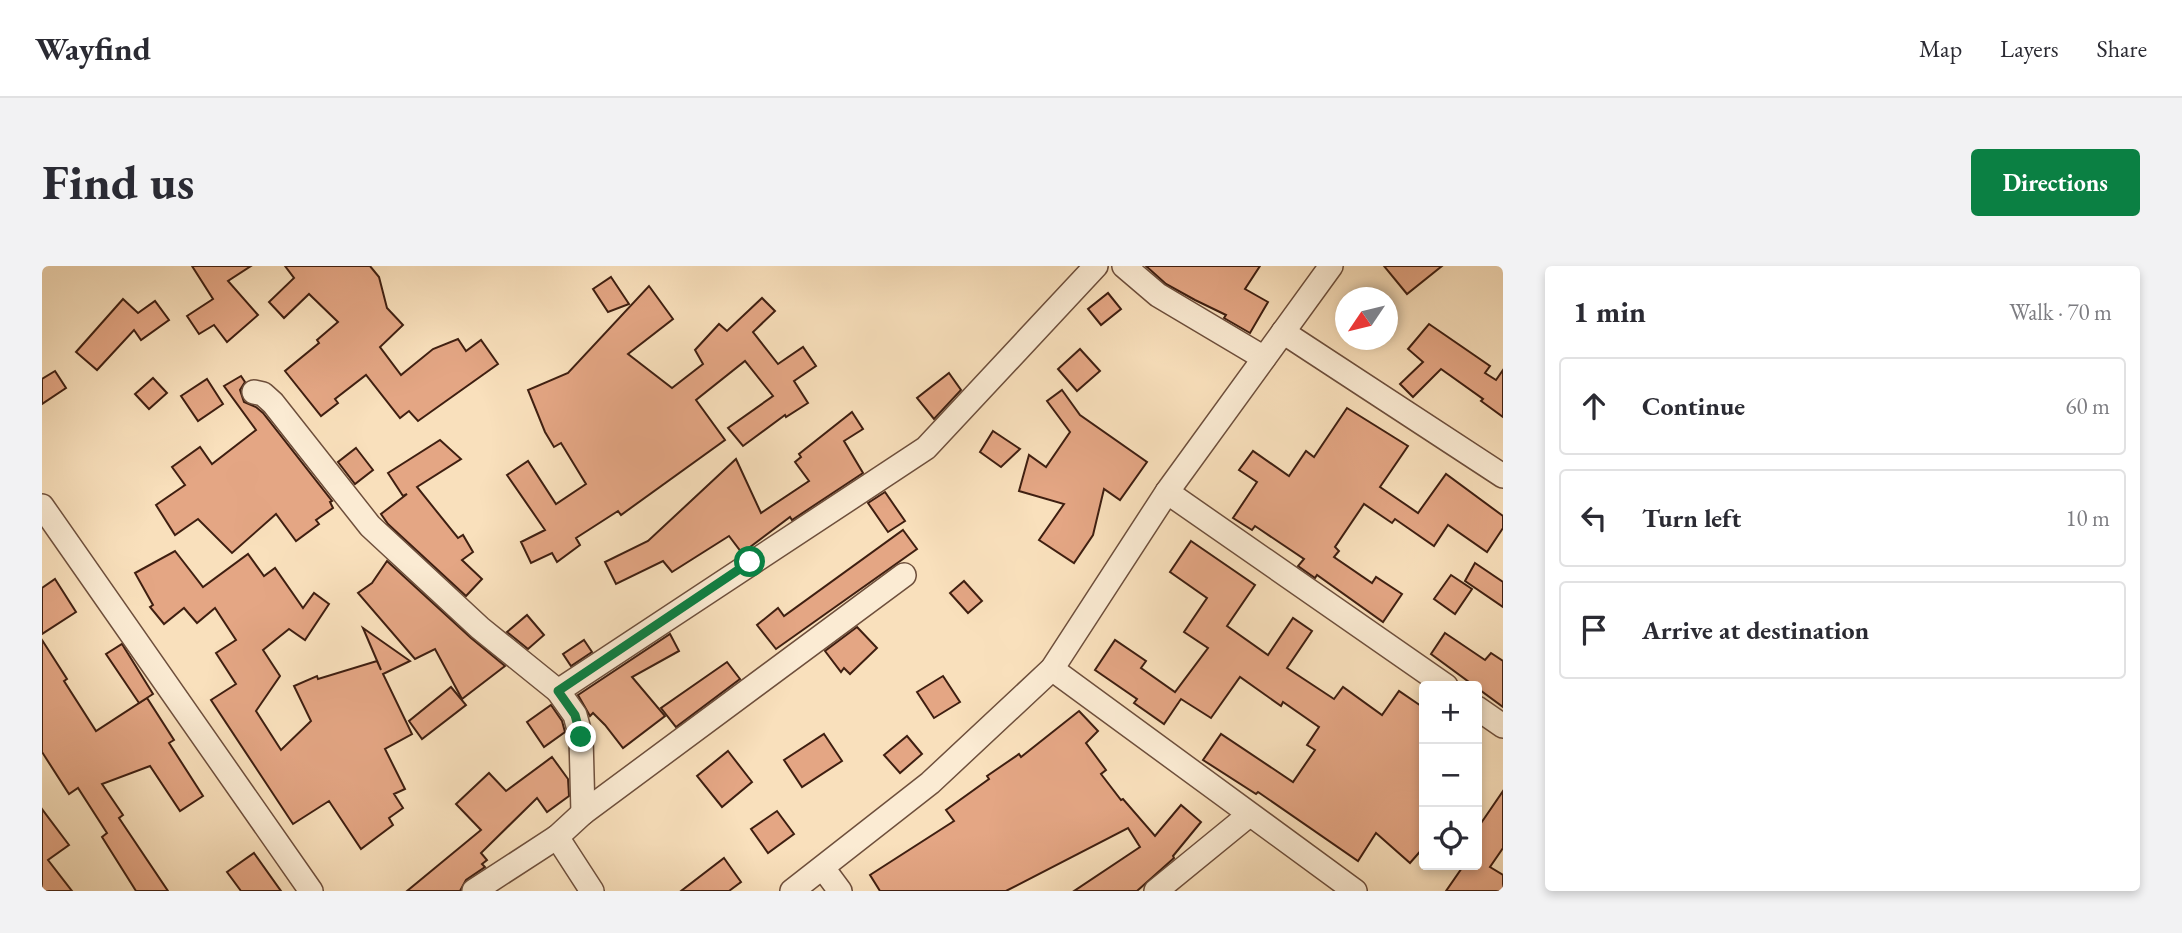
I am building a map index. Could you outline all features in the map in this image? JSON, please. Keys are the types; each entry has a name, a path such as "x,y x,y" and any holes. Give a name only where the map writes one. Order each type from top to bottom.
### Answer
{"street":[{"path":"558,691 926,448 1096,266"},
{"path":"1124,266 1158,295 1264,358"},
{"path":"792,891 930,783 1052,669 1167,492 1331,266"},
{"path":"1283,332 1503,476"},
{"path":"254,392 263,394 273,404 370,526 480,628 558,691 575,715 581,737 583,813"},
{"path":"1167,492 1439,681"},
{"path":"42,506 311,891"},
{"path":"474,891 557,837 583,813 904,575"},
{"path":"1052,669 1355,891"},
{"path":"1482,711 1503,726"},
{"path":"1156,891 1249,815"},
{"path":"557,837 592,891"},
{"path":"823,868 840,891"}],"building":[{"path":"192,266 251,266 228,281 258,315 227,342 214,325 199,334 187,316 213,299"},
{"path":"285,266 370,266 379,277 387,308 403,325 380,347 401,375 433,349 458,339 466,351 481,340 498,364 418,421 409,411 400,418 366,375 335,399 338,403 321,416 285,371 319,343 317,340 338,322 309,294 284,318 269,302 294,278"},
{"path":"1146,266 1260,266 1245,289 1268,302 1250,333 1224,318 1226,315 1166,284"},
{"path":"1384,266 1442,266 1407,294"},
{"path":"611,277 629,304 608,312 593,289"},
{"path":"649,286 673,319 628,354 672,388 703,364 695,350 719,324 727,331 762,298 775,311 753,332 778,364 803,347 816,366 794,381 808,403 786,417 785,415 743,446 728,428 773,396 745,361 696,400 725,440 621,515 618,511 576,538 580,545 557,562 552,553 531,563 521,542 545,530 507,475 528,461 556,504 586,484 561,443 554,447 528,390 568,373"},
{"path":"1108,293 1121,309 1101,325 1088,309"},
{"path":"123,299 138,313 155,301 169,320 141,340 134,330 97,370 76,352"},
{"path":"1429,324 1490,366 1485,373 1496,380 1503,370 1503,417 1441,369 1413,397 1400,384 1423,362 1408,349"},
{"path":"1080,349 1100,371 1077,391 1058,369"},
{"path":"55,371 66,388 42,404 42,379"},
{"path":"949,373 961,390 934,419 917,398"},
{"path":"241,376 245,382 240,390 244,402 263,413 332,501 330,502 333,508 316,520 319,524 296,541 276,514 232,553 198,519 175,535 156,505 185,485 172,467 200,447 212,464 256,430 224,386"},
{"path":"153,378 167,393 149,409 135,394"},
{"path":"207,379 223,404 198,421 181,396"},
{"path":"1062,390 1080,415 1147,462 1120,500 1104,489 1093,535 1074,563 1039,540 1064,504 1019,491 1029,455 1046,467 1070,432 1047,401"},
{"path":"1347,408 1408,446 1380,487 1418,513 1446,474 1503,516 1503,528 1487,552 1448,525 1434,546 1395,519 1392,523 1364,504 1335,547 1339,551 1334,557 1372,583 1376,577 1402,594 1383,622 1317,575 1315,578 1298,566 1304,559 1255,526 1252,530 1233,518 1257,482 1239,470 1253,451 1289,476 1306,451 1314,457"},
{"path":"852,412 863,429 844,441 863,473 792,520 790,517 742,553 729,536 672,572 663,561 616,584 605,562 648,541 736,459 761,513 809,481 795,462 801,457 799,454"},
{"path":"993,431 1020,449 1001,467 980,452"},
{"path":"440,440 461,459 417,487 458,538 463,535 473,552 462,560 482,579 466,596 388,524 381,514 407,494 403,496 388,473"},
{"path":"356,448 373,470 355,484 338,462"},
{"path":"885,492 905,521 888,532 868,503"},
{"path":"903,530 917,549 776,649 757,625 778,608 784,616"},
{"path":"1191,541 1255,585 1227,626 1268,655 1293,618 1312,631 1287,668 1334,699 1343,687 1382,715 1399,691 1419,705 1419,853 1410,863 1376,833 1358,861 1258,792 1256,794 1203,760 1221,734 1293,782 1315,750 1307,745 1319,727 1283,702 1281,706 1240,677 1211,718 1181,699 1164,724 1134,703 1137,699 1095,670 1115,640 1146,661 1141,668 1175,692 1208,648 1184,632 1207,598 1170,572"},
{"path":"175,551 203,587 248,554 264,576 275,568 303,608 314,593 329,604 305,640 289,629 263,650 280,676 256,711 281,750 311,721 294,686 317,676 318,679 377,661 381,670 363,628 410,661 383,674 412,734 385,749 405,789 394,794 403,808 389,818 393,825 361,849 329,801 293,824 211,700 236,684 216,653 236,640 215,608 197,623 184,608 164,624 150,607 153,605 135,573"},
{"path":"387,561 505,666 462,699 435,649 415,659 358,593 372,583"},
{"path":"1475,563 1503,582 1503,607 1465,581"},
{"path":"1451,575 1472,589 1455,614 1434,599"},
{"path":"55,579 76,612 42,634 42,588"},
{"path":"964,581 982,601 968,613 950,593"},
{"path":"527,615 544,635 528,649 507,632"},
{"path":"857,627 877,648 850,674 844,668 841,672 825,651"},
{"path":"1445,633 1485,660 1491,653 1503,661 1503,707 1482,692 1482,681 1468,681 1431,654"},
{"path":"670,634 679,651 632,677 665,716 623,748 593,713 590,716 578,695"},
{"path":"42,640 96,731 147,698 174,740 169,743 203,796 180,811 150,766 102,784 123,815 119,818 168,891 136,891 102,837 107,833 78,788 69,794 42,752"},
{"path":"584,640 592,652 571,666 563,654"},
{"path":"122,644 153,694 139,703 106,654"},
{"path":"727,662 740,679 676,727 661,708"},
{"path":"943,676 960,702 934,718 917,692"},
{"path":"451,687 466,705 422,739 409,721"},
{"path":"551,705 562,721 565,732 544,747 527,722"},
{"path":"1079,711 1098,731 1086,743 1106,770 1101,774 1155,836 1181,805 1201,822 1174,858 1137,891 1074,891 1140,847 1128,828 1006,891 880,891 870,875 954,821 946,810 989,779 987,776 1019,754 1021,757"},
{"path":"824,734 842,761 802,787 784,760"},
{"path":"907,736 922,754 900,773 884,755"},
{"path":"728,751 752,782 722,807 697,776"},
{"path":"552,757 568,779 569,796 547,812 537,798 481,853 487,860 482,864 485,867 466,880 460,891 407,891 481,830 456,804 489,773 506,791"},
{"path":"1503,791 1503,848 1490,867 1503,875 1503,891 1446,891 1461,870 1482,870 1482,822"},
{"path":"42,809 69,845 48,860 72,891 42,891"},
{"path":"777,811 794,834 768,853 751,829"},
{"path":"254,853 281,891 241,891 227,872"},
{"path":"724,858 741,882 729,891 681,891"}],"route":[{"path":"581,737 575,715 558,691 750,562"}]}
